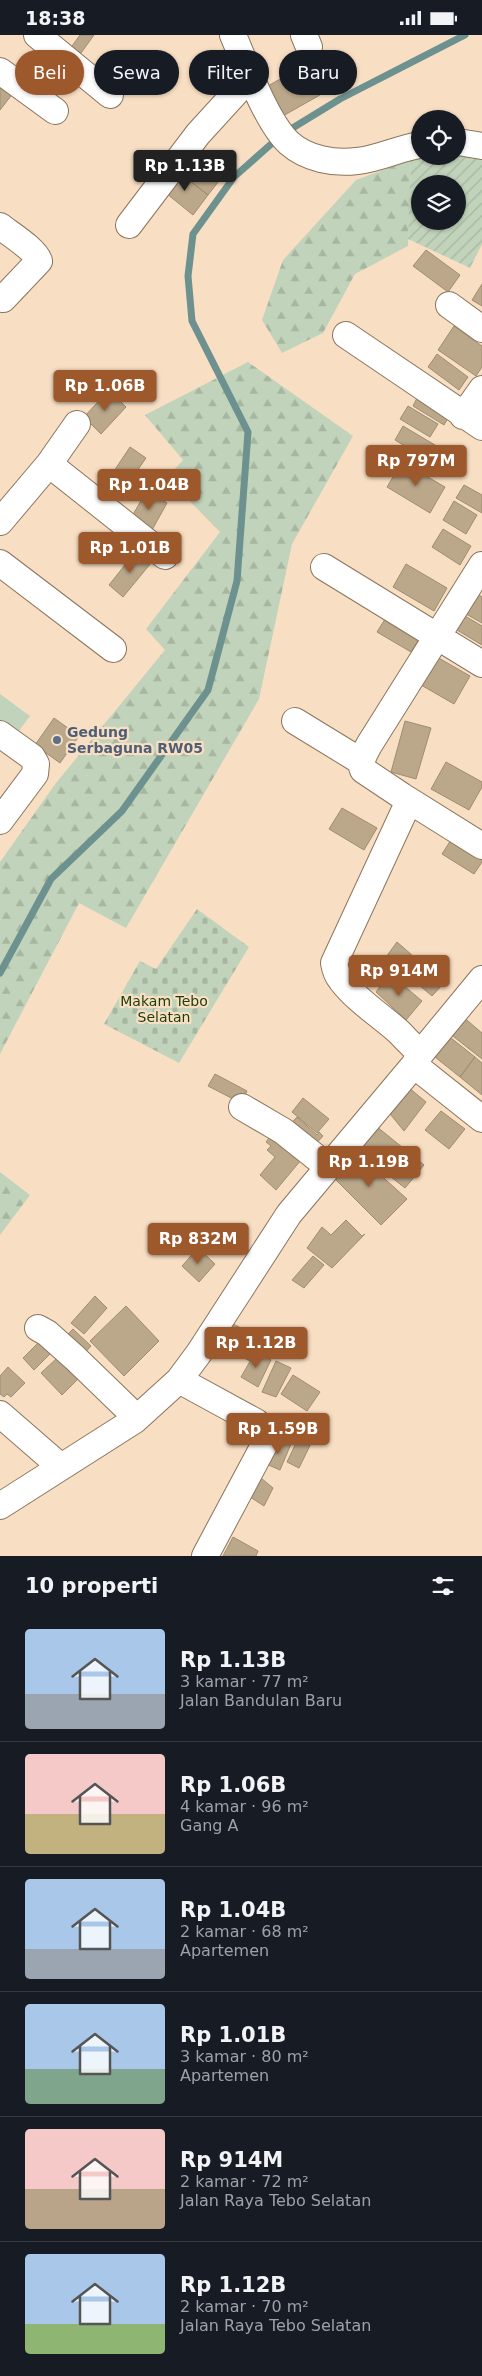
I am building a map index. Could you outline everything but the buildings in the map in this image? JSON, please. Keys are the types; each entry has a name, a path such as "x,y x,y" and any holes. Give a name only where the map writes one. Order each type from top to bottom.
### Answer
{"street":[{"path":"37,35 94,82"},
{"path":"233,35 240,50"},
{"path":"0,71 55,111"},
{"path":"130,225 198,134 234,95"},
{"path":"261,95 284,136 314,157 336,162 358,161 411,147"},
{"path":"466,143 482,146"},
{"path":"0,226 38,257 39,261 3,299"},
{"path":"449,305 482,329"},
{"path":"346,335 473,421 482,389"},
{"path":"0,522 49,463 77,424"},
{"path":"49,463 165,556"},
{"path":"0,563 113,649"},
{"path":"482,565 436,635 369,745 362,762 364,769 410,801 482,846"},
{"path":"324,567 482,664"},
{"path":"295,721 362,762"},
{"path":"0,734 32,757 36,764 35,774 0,821"},
{"path":"410,801 334,963 335,970 340,979 356,997 401,1034 418,1059 482,1119"},
{"path":"0,1506 137,1418 179,1380 199,1353 289,1214 482,979"},
{"path":"242,1107 283,1131 327,1167"},
{"path":"38,1328 68,1352 137,1418"},
{"path":"179,1380 256,1422 270,1434 205,1556"},
{"path":"0,1414 61,1467"}],"green space":[{"path":"466,152 482,155 482,244 470,268 408,239 411,160 411,165 466,165"},
{"path":"411,160 408,246 355,274 323,333 282,353 262,320 283,260 356,180"},
{"path":"248,362 353,436 292,544 259,699 126,928 79,903 0,1054 0,862 56,783 165,650 146,629 220,532 167,478 183,460 145,415"},
{"path":"0,694 30,716 15,736 0,725"},
{"name":"Makam Tebo Selatan","path":"197,909 249,947 179,1063 104,1024 140,961 156,969"},
{"path":"0,1172 30,1195 0,1235"}],"waterway":[{"path":"286,132 340,99 465,35"},
{"path":"0,973 51,879 122,811 208,690 237,581 248,432 192,321 188,276 193,234 234,177 278,138"}],"place":[{"name":"Gedung Serbaguna RW05","path":"57,740"}]}
